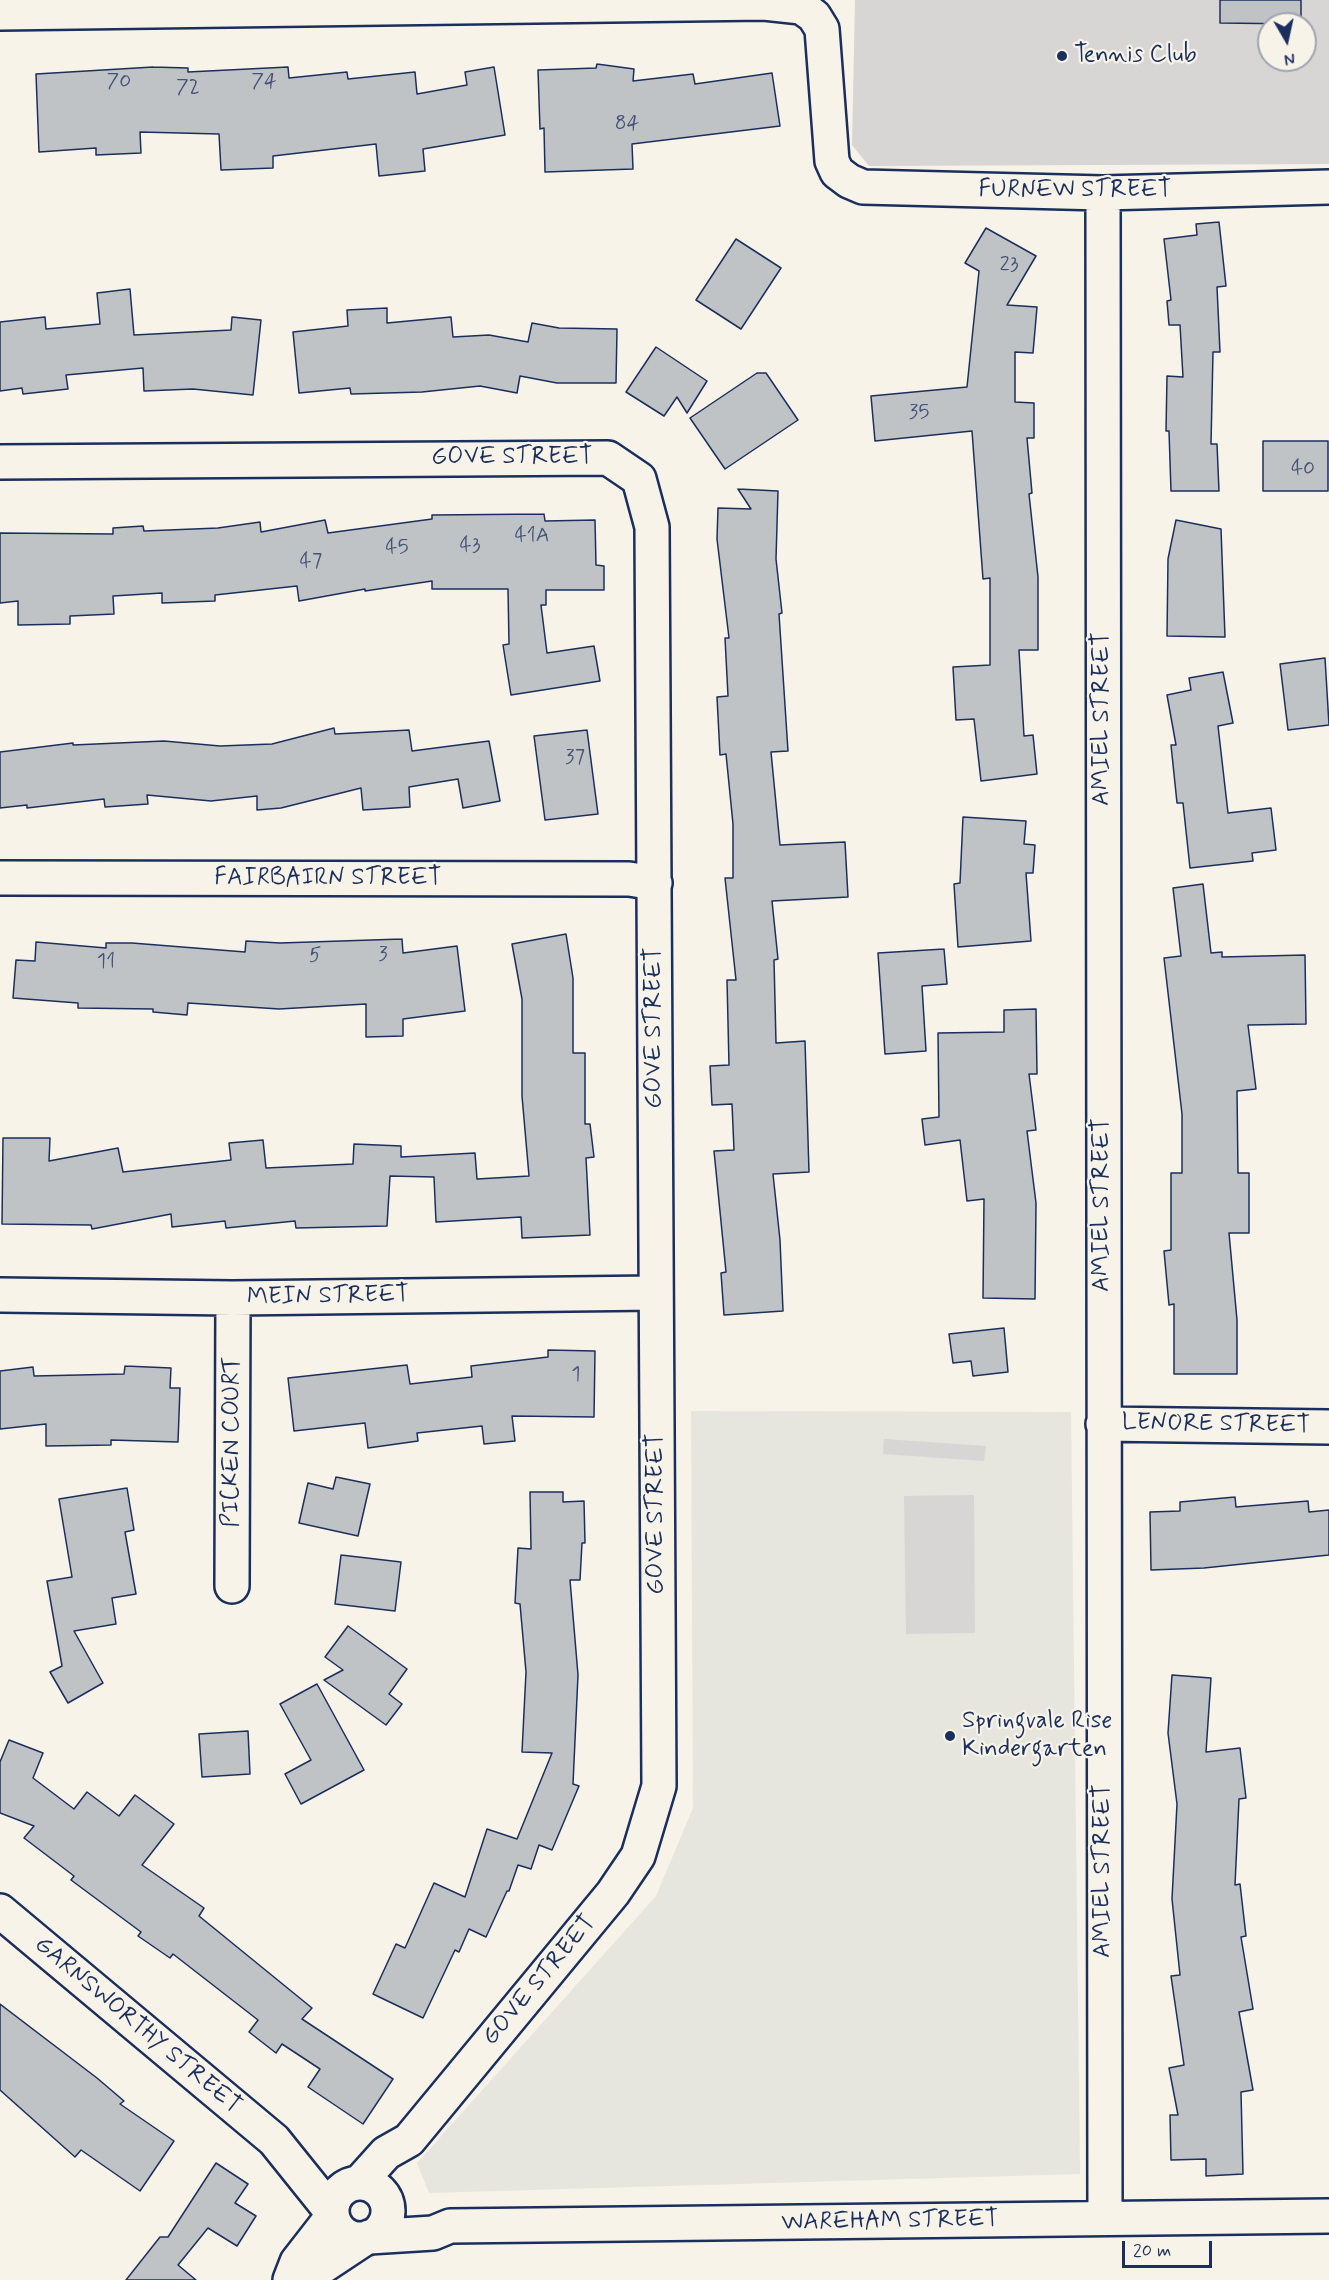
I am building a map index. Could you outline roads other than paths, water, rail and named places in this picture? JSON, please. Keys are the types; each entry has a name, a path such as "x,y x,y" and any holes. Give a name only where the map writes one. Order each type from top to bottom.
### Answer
{"street":[{"path":"0,13 330,4 802,4"},
{"name":"FURNEW STREET","path":"802,4 814,16 822,29 832,161 837,172 863,187 1103,193 1329,187"},
{"name":"AMIEL STREET","path":"1103,193 1105,2218"},
{"name":"GOVE STREET","path":"0,462 608,458 639,479 652,527 659,1786 643,1845 613,1893 409,2140 387,2153 372,2192"},
{"name":"FAIRBAIRN STREET","path":"0,878 629,879 655,883"},
{"name":"MEIN STREET","path":"0,1295 233,1298 655,1293"},
{"name":"PICKEN COURT","path":"232,1586 233,1298"},
{"name":"LENORE STREET","path":"1103,1424 1329,1427"},
{"name":"GARNSWORTHY STREET","path":"0,1911 274,2140 328,2171 372,2192"},
{"name":"GARNSWORTHY STREET","path":"274,2140 332,2214"},
{"path":"290,2280 297,2262 332,2214 339,2192 372,2192 386,2221 381,2229 302,2280"},
{"name":"WAREHAM STREET","path":"372,2192 402,2212 450,2226 792,2224 1329,2216"},
{"path":"332,2214 341,2232 347,2236 367,2238"},
{"name":"WAREHAM STREET","path":"367,2238 433,2233 450,2226"}],"place":[{"name":"Tennis Club","path":"1062,56"},
{"name":"Springvale Rise Kindergarten","path":"950,1736"}]}
